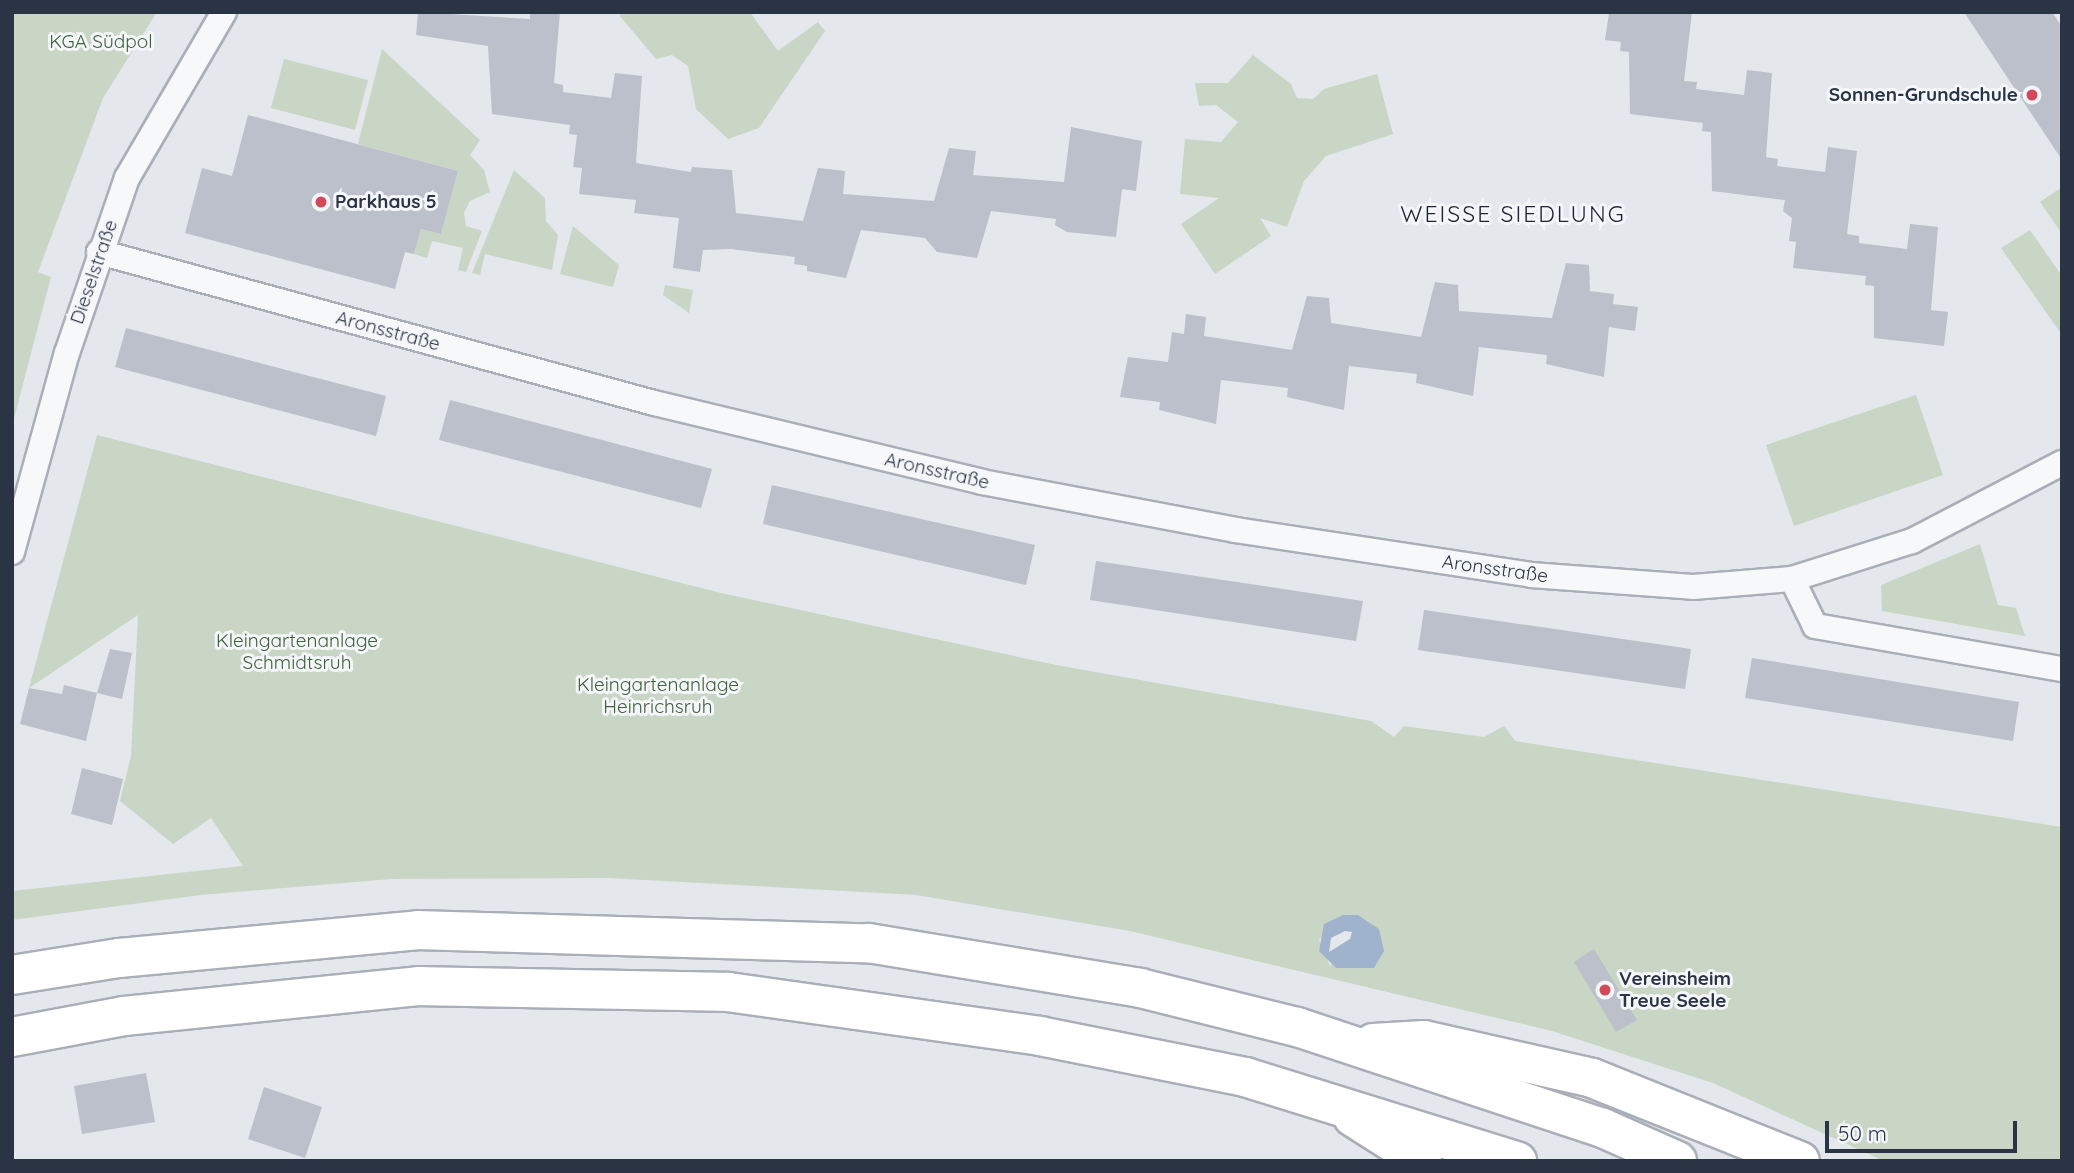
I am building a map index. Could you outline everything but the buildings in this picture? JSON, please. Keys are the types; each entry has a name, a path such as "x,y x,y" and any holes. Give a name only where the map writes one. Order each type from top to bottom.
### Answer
{"highway":[{"path":"12,975 119,958 419,930 699,934 869,943 1140,988 1353,1044 1602,1128 1677,1161"},
{"path":"12,1037 124,1016 420,986 728,992 1040,1036 1245,1077 1517,1161"},
{"path":"1353,1044 1424,1040 1508,1055 1636,1090 1800,1161"},
{"path":"1337,1105 1422,1161"}],"street":[{"name":"Dieselstraße","path":"12,552 99,252 156,120 224,12"},
{"name":"Aronsstraße","path":"99,252 666,406 1074,500 1531,575 1693,587 1792,579 1912,541 2062,463"},
{"path":"1792,579 1815,626 2062,669"}],"green space":[{"name":"KGA Südpol","path":"12,12 157,12 103,98 38,272 51,277 12,426"},
{"path":"627,12 750,12 778,51 818,22 825,31 759,128 728,139 696,109 688,66 672,55 656,59 619,15"},
{"path":"382,49 480,140 470,155 484,170 490,192 470,201 464,213 466,226 482,231 466,272 458,270 463,248 432,241 427,258 414,254 421,229 441,234 458,171 358,144"},
{"path":"1253,55 1291,84 1297,98 1313,99 1324,89 1377,74 1393,134 1326,156 1304,181 1287,227 1260,218 1271,236 1215,274 1181,224 1219,198 1180,194 1185,139 1221,142 1238,122 1216,105 1199,106 1195,83 1228,83"},
{"path":"284,59 368,80 355,130 271,108"},
{"path":"514,170 545,198 546,221 558,235 552,270 485,254 480,275 472,273"},
{"path":"2062,187 2062,234 2040,202"},
{"path":"573,226 619,265 613,287 560,274"},
{"path":"2030,230 2062,276 2062,335 2001,248"},
{"path":"665,285 693,290 689,313 663,295"},
{"path":"1916,395 1943,475 1794,526 1766,445"},
{"path":"97,435 721,593 1056,665 1371,721 1394,737 1404,726 1484,737 1504,726 1515,741 2062,827 2062,1161 1884,1161 1713,1083 1552,1031 1130,931 916,895 608,878 391,879 201,895 12,920 12,891 243,866 211,818 173,844 120,801 131,756 138,615 29,688","holes":["1369,920 1330,966 1319,939"]},
{"path":"1980,544 1998,605 2016,608 2025,636 1882,611 1881,585"}],"water":[{"path":"1343,915 1358,915 1379,929 1384,951 1374,968 1336,968 1319,951 1324,924","holes":["1345,931 1352,932 1350,939 1329,952 1331,938"]}],"place":[{"name":"Sonnen-Grundschule","path":"2032,95"},
{"name":"Parkhaus 5","path":"321,202"},
{"name":"Vereinsheim Treue Seele","path":"1605,990"}],"district":[{"name":"WEISSE SIEDLUNG","path":"1513,214"}],"park label":[{"name":"Kleingartenanlage Schmidtsruh","path":"297,652"},
{"name":"Kleingartenanlage Heinrichsruh","path":"658,696"}]}
